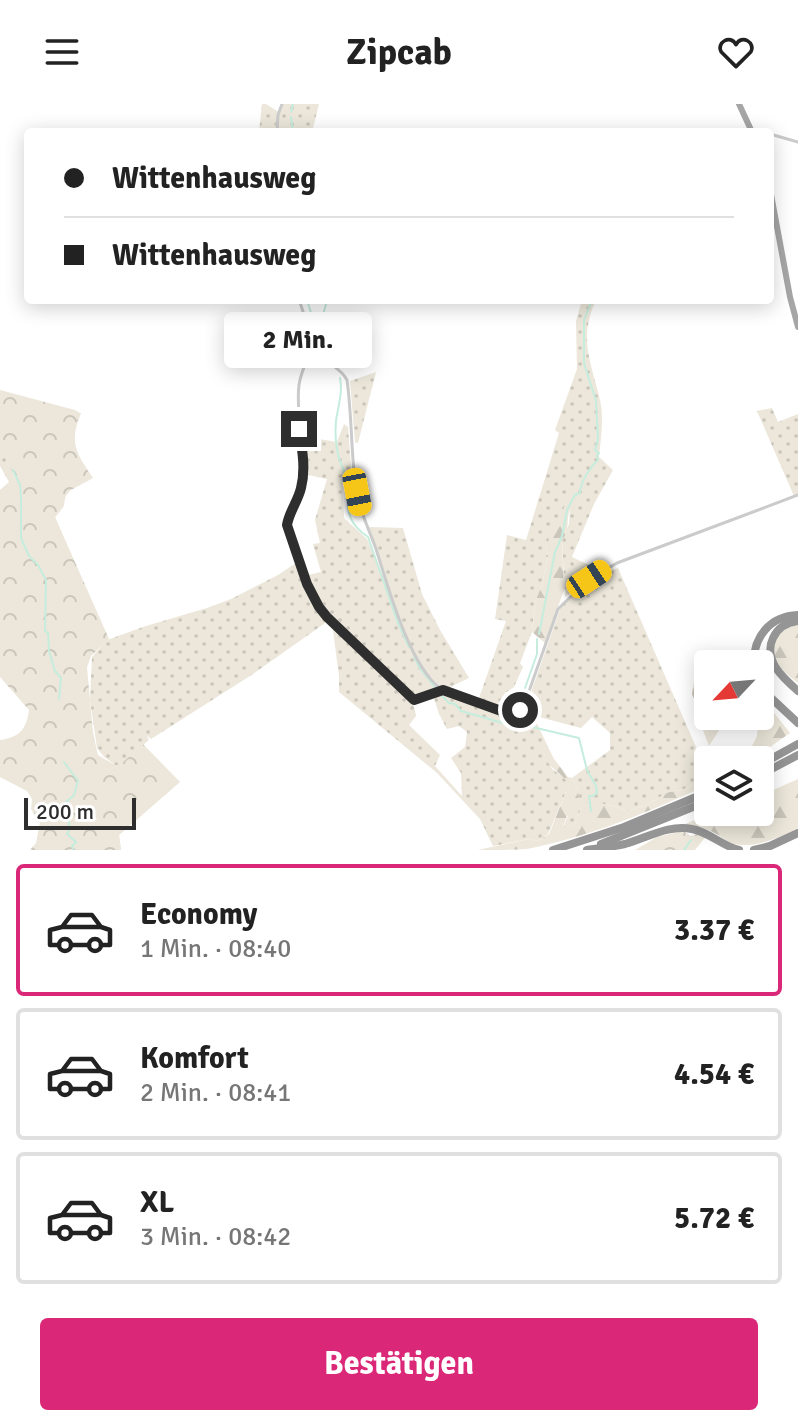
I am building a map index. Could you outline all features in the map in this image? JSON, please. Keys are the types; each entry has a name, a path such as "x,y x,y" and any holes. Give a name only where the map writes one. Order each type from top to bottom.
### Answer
{"highway":[{"path":"755,650 764,630 772,622 781,617 798,618"},
{"path":"798,618 777,631 770,652 775,667 798,691"},
{"path":"774,701 798,723"},
{"path":"774,757 798,744"},
{"path":"774,768 798,755"},
{"path":"553,850 624,827 694,798"},
{"path":"587,850 694,807"},
{"path":"587,850 616,846 667,829 685,828 696,829 739,850"},
{"path":"754,850 798,833"}],"main road":[{"path":"739,104 750,128"},
{"path":"774,211 798,327"}],"street":[{"path":"277,128 282,104"},
{"path":"774,135 798,142"},
{"path":"300,304 314,343 326,361 341,370 347,380 360,512 410,643 431,678 443,690 504,712 513,713 526,707 558,609 589,579 617,563 798,495"},
{"path":"314,343 299,386 303,480 287,522 307,584 327,617 412,699 443,690"}],"green space":[{"path":"262,104 280,111 283,104 319,104 313,128 259,128"},
{"path":"581,304 595,304 587,338 601,407 599,457 613,470 594,504 572,557 599,570 565,597 562,540 569,524 570,509 546,547 548,556 535,602 532,632 514,687 505,693 496,707 478,701 506,621 495,619 507,535 526,540 559,433 555,430 577,369 576,321"},
{"path":"376,372 358,443 355,442 350,381"},
{"path":"0,390 80,413 76,423 76,447 93,478 65,496 64,506 55,517 109,639 91,656 87,667 94,744 98,755 114,765 120,765 143,744 180,782 119,835 121,850 30,850 36,843 40,822 31,809 32,799 27,791 0,777 0,740 21,731 29,710 0,677 0,493 15,478 0,445"},
{"path":"0,395 81,413 75,433 75,447 92,478 69,491 55,517 104,640 87,655 86,699 98,756 116,765 97,748 90,700 92,657 107,640 231,599 299,561 304,576 321,572 313,544 320,543 315,520 327,479 304,474 301,436 337,442 344,424 348,427 352,479 342,479 344,518 367,539 409,644 438,689 413,698 327,616 308,589 328,621 253,674 151,739 147,735 149,740 143,745 178,783 119,835 121,850 74,850 23,495 3,451 16,481 0,497 0,490 9,482 0,466"},
{"path":"772,408 778,422 798,414 798,494 794,496 757,411"},
{"path":"570,496 577,498 570,509 562,540 564,590 545,643 532,632 535,602 548,556 546,547"},
{"path":"369,527 403,528 422,594 469,678 446,689 432,678 420,661 399,616"},
{"path":"618,568 696,746 694,784 669,792 629,811 606,804 581,808 575,825 563,828 578,791 572,778 610,750 610,733 592,717 581,728 535,716 528,701 562,603 595,577"},
{"path":"332,623 413,701 416,716 409,725 440,755 435,766 462,796 461,773 451,758 465,747 467,732 459,726 447,729 433,695 444,693 504,714 514,715 524,709 535,719 548,747 543,749 552,769 566,779 566,792 548,834 537,841 529,839 493,846 480,819 437,773 339,692"},
{"path":"798,624 798,683 779,666 775,648 780,631"},
{"path":"774,713 790,733 771,746 752,746 757,730 774,730"},
{"path":"703,730 719,730 709,746"},
{"path":"548,747 578,791 579,806 567,816 563,827 575,825 581,808 588,802 629,811 669,792 694,784 694,791 574,838 527,849 478,850 529,839 537,841 549,834 566,792 566,780 551,766 543,749"},
{"path":"798,779 798,828 783,836 756,844 738,845 707,829 683,825 694,820 694,826 774,826 774,790"},
{"path":"683,831 691,836 700,833 707,835 695,850 635,850 657,837"}],"waterway":[{"path":"291,112 293,104"},
{"path":"291,117 292,128"},
{"path":"308,304 313,319 319,322"},
{"path":"326,304 319,340 337,364"},
{"path":"539,634 555,552 567,510 598,460 599,453 595,450 598,439 596,401 584,363 584,320 590,304"},
{"path":"340,378 336,440 347,485 348,509 353,523 368,537 409,647"},
{"path":"13,470 20,485 21,538 46,580 45,631 48,633 55,671 61,678 59,699"},
{"path":"518,708 537,654 537,639"},
{"path":"414,656 437,690"},
{"path":"440,694 461,711 510,725 526,722 532,727 579,738 587,770 596,786 597,793 589,796 591,811"},
{"path":"64,762 78,781 74,795 65,803 63,821 69,819 67,834 76,842 73,850"},
{"path":"684,850 691,840"}],"route":[{"path":"299,429 303,480 287,525 307,584 324,613 414,700 443,690 504,712 520,710"}]}
